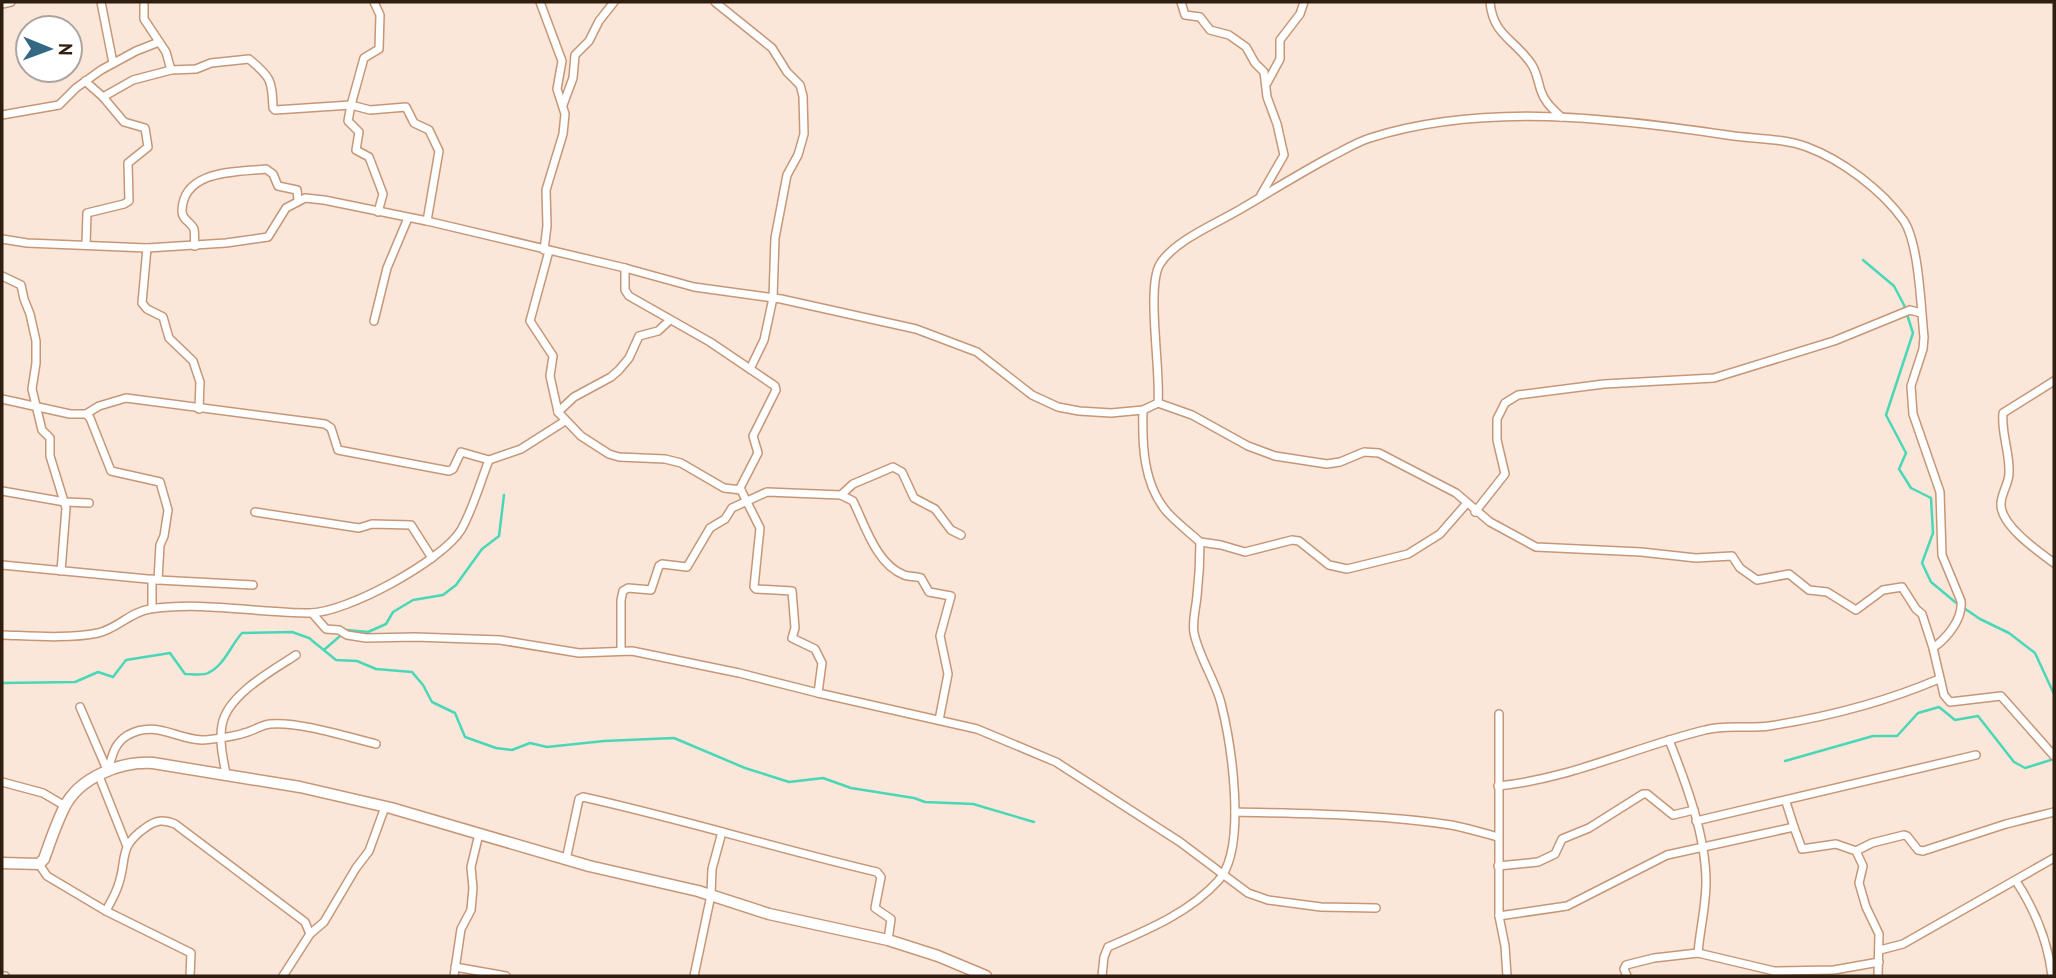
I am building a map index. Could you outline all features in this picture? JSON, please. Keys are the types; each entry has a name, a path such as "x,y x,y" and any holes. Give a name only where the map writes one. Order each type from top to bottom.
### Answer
{"street":[{"path":"2,5 11,2"},
{"path":"102,2 113,63"},
{"path":"144,2 144,19 166,52 171,71"},
{"path":"373,2 380,15 380,49 364,58 348,121 359,134 356,150 369,157 383,192 378,212"},
{"path":"540,2 562,61 557,89 563,106"},
{"path":"614,2 586,44 575,55 573,74 563,106 563,134 545,195 547,251 530,321 553,356 550,376 558,412 581,436 609,454 681,463 724,488 741,490"},
{"path":"715,2 772,48 787,72 800,85 803,96 804,134 798,155 787,175 775,238 774,298 764,340 750,369"},
{"path":"1181,2 1185,15 1200,17 1210,30 1229,35 1248,49 1255,63 1264,72 1267,97 1284,155 1258,199"},
{"path":"1266,83 1280,59 1280,40 1300,14 1304,2"},
{"path":"1489,2 1491,16 1498,30 1530,61 1544,98 1562,118"},
{"path":"2,115 59,104 85,81 113,63 159,42"},
{"path":"103,97 133,80 246,58 268,76 273,90 273,109 351,105 370,110 406,107 414,123 429,130 439,151 427,222"},
{"path":"85,81 124,121 145,128 148,147 128,163 130,201 87,213 86,245"},
{"path":"1158,403 1154,305 1157,269 1161,262 1175,248 1311,167 1369,138 1440,123 1494,118 1562,118 1628,121 1796,144 1837,160 1864,180 1909,229 1913,243 1923,349 1911,386 1913,414 1940,492 1942,555 1961,605 1946,638 1933,648"},
{"path":"195,246 194,230 183,217 182,210 188,190 200,180 266,169 273,174 280,187 295,189 298,200"},
{"path":"2,239 27,243 147,248 195,246 268,237 286,208 306,198 427,222 703,289 774,298 916,329 971,349 1038,399 1058,407 1101,414 1143,410 1158,403 1192,415 1248,446 1275,456 1327,464 1340,462 1364,452 1380,453 1456,493 1475,512 1536,547 1641,552 1696,558 1732,556 1740,568 1757,580 1789,574 1801,586 1812,591 1827,592 1856,610 1883,590 1900,586 1922,614 1946,698 1950,702 2001,696 2054,756"},
{"path":"374,321 387,268 408,218"},
{"path":"147,248 142,303 147,309 163,317 169,338 193,361 200,382 199,409"},
{"path":"625,268 626,293 775,386 776,390 753,436 758,453 741,490"},
{"path":"2,275 21,285 23,299 30,314 36,345 32,389 42,430 50,438 50,456 65,502 61,571"},
{"path":"1475,512 1505,474 1497,440 1497,419 1505,403 1518,395 1604,384 1714,378 1834,341 1900,313 1910,310 1921,313"},
{"path":"558,412 574,397 619,370 629,358 639,336 659,331 670,320"},
{"path":"2054,381 2003,413 2002,427 2010,475 2001,505 2004,516 2017,533 2054,564"},
{"path":"2,400 70,414 86,414 99,406 126,398 325,424 331,428 338,450 451,470 458,454 464,451 489,460 521,449 528,442 565,421"},
{"path":"1143,410 1143,444 1153,488 1168,513 1200,542 1245,552 1292,540 1299,541 1329,565 1347,569 1408,554 1440,534 1467,503"},
{"path":"86,414 111,471 160,482 167,510 152,608"},
{"path":"2,635 99,633 140,611 152,608 190,607 312,613 344,606 395,580 449,545 461,530 489,460"},
{"path":"841,495 853,484 894,467 902,472 914,498 935,509 951,530 961,535"},
{"path":"741,490 760,531 754,587 792,591 792,638 815,649 822,663 818,694"},
{"path":"2,491 65,502 89,503"},
{"path":"621,651 623,591 628,588 651,590 662,564 687,567 710,528 725,519 732,508 770,492 841,495 853,501 878,552 893,567 904,575 921,578 929,592 951,596 940,636 948,674 939,720"},
{"path":"255,512 359,528 372,524 411,525 432,558"},
{"path":"1102,976 1108,947 1162,923 1199,898 1223,874 1233,841 1235,812 1230,740 1219,696 1194,631 1200,542"},
{"path":"2,565 253,585"},
{"path":"312,613 326,629 366,638 508,641 579,653 621,651 739,673 818,694 977,729 1056,762 1180,842 1248,893 1268,900 1321,907 1377,908"},
{"path":"226,774 221,736 222,722 229,708 249,687 296,655"},
{"path":"1498,786 1537,782 1709,729 1760,727 1808,718 1902,695 1940,679"},
{"path":"80,707 126,844 119,883 106,911"},
{"path":"1499,714 1499,916 1507,976"},
{"path":"103,774 118,742 133,733 167,730 192,739 207,740 238,735 272,723 317,729 376,744"},
{"path":"1670,740 1702,847 1706,880 1698,953"},
{"path":"1696,821 1786,802 1976,755"},
{"path":"2,863 39,864 44,859 72,795 103,774 138,762 300,787 385,807 566,860 711,895 769,914 888,940 961,972 986,976"},
{"path":"2,782 50,796 65,806"},
{"path":"1498,866 1538,862 1555,854 1562,839 1589,828 1643,794 1647,794 1675,815 1693,810"},
{"path":"566,860 580,797 627,807 877,872 881,877 874,905 877,911 891,919 888,940"},
{"path":"1786,802 1802,849 1836,844 1856,851 1863,866 1859,883 1866,907 1880,933 1878,976"},
{"path":"283,976 310,934 324,922 369,851 385,807"},
{"path":"1235,812 1340,815 1452,825 1498,837"},
{"path":"1856,851 1872,843 1904,835 1918,850 1928,850 2000,826 2054,812"},
{"path":"126,844 152,823 164,820 176,824 300,917 310,934"},
{"path":"1499,916 1567,906 1667,855 1794,827"},
{"path":"694,976 711,895 712,869 722,832"},
{"path":"454,976 461,929 471,910 471,867 479,834"},
{"path":"1880,950 1903,944 2054,858"},
{"path":"39,864 47,876 106,911 191,953 190,976"},
{"path":"2016,881 2032,906 2047,948 2052,976"},
{"path":"1628,976 1624,969 1626,965 1654,958 1698,953 1774,971 1793,972 1834,970 1879,962"},
{"path":"455,967 506,976"}],"waterway":[{"path":"1863,260 1894,286 1904,305 1913,333 1886,415 1906,453 1899,469 1911,488 1931,498 1933,533 1922,563 1931,582 1955,602 1980,619 2009,633 2035,653 2054,694"},
{"path":"325,649 347,630 368,632 386,624 393,612 413,600 443,595 456,585 482,549 499,536 504,495"},
{"path":"2,683 75,682 98,672 113,677 126,660 170,653 185,674 203,674 219,665 242,633 292,632 309,638 336,660 357,661 376,669 412,672 432,702 455,713 465,737 496,748 512,750 530,743 547,747 674,738 745,768 789,782 823,778 851,788 925,802 973,804 1034,822"},
{"path":"1785,761 1873,736 1897,736 1918,713 1939,707 1955,720 1978,716 2014,762 2025,768 2054,759"}]}
